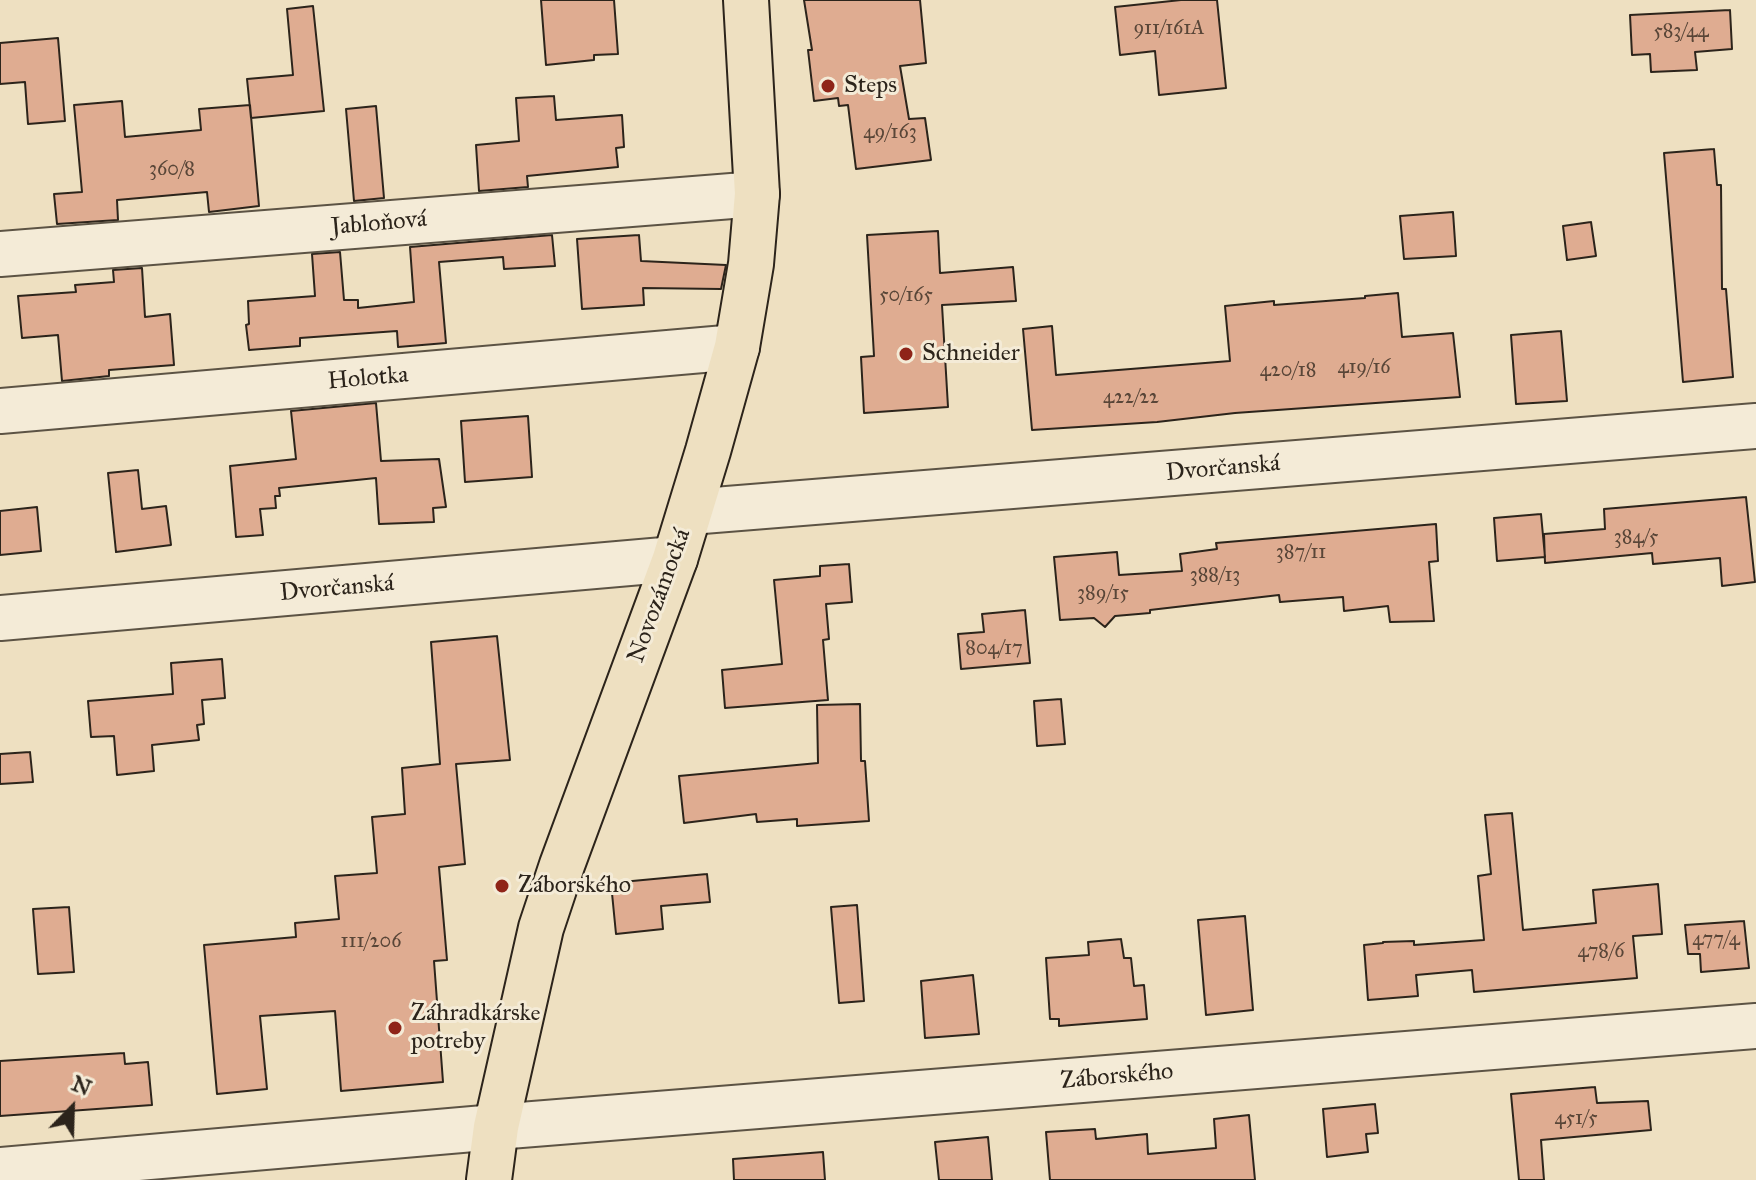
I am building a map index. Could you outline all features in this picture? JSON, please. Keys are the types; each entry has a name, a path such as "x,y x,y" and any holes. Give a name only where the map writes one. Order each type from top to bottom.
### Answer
{"main road":[{"name":"Novozámocká","path":"489,1180 496,1127 541,928 675,559 737,347 751,264 757,194 746,0"}],"street":[{"name":"Jabloňová","path":"0,254 757,194"},
{"name":"Holotka","path":"0,411 737,347"},
{"name":"Dvorčanská","path":"690,512 1756,426"},
{"name":"Dvorčanská","path":"0,618 675,559"},
{"name":"Záborského","path":"0,1170 1756,1026"}],"building":[{"path":"541,0 614,0 618,54 594,55 594,60 546,65"},
{"path":"804,0 920,0 926,63 900,66 909,119 925,118 931,160 856,169 848,105 839,106 838,98 814,101 808,50 812,50"},
{"path":"1181,0 1217,0 1226,88 1159,95 1155,51 1120,55 1115,7"},
{"path":"313,6 324,111 251,118 247,79 293,75 287,9"},
{"path":"1730,10 1732,49 1695,52 1697,70 1651,72 1650,54 1632,55 1630,15"},
{"path":"58,38 65,121 28,124 25,82 0,84 0,43"},
{"path":"554,96 556,120 622,115 624,147 616,148 618,167 527,176 528,187 479,191 476,145 519,141 516,98"},
{"path":"122,101 125,137 201,130 199,109 250,105 259,206 209,212 207,192 117,200 118,220 57,224 54,194 82,192 74,105"},
{"path":"376,106 384,198 354,201 346,109"},
{"path":"1714,149 1717,185 1721,185 1722,289 1726,289 1733,377 1683,382 1664,153"},
{"path":"1453,212 1456,256 1404,259 1400,216"},
{"path":"1591,222 1596,256 1567,260 1563,226"},
{"path":"938,231 940,273 1013,267 1016,301 942,305 948,407 864,413 861,357 874,356 867,235"},
{"path":"552,235 555,266 504,269 503,257 439,262 446,343 398,347 397,331 300,338 300,346 249,350 246,325 249,324 248,301 315,296 312,254 340,252 344,300 358,300 358,308 414,302 410,247"},
{"path":"639,235 641,261 726,265 721,289 643,288 644,305 582,309 577,239"},
{"path":"142,268 145,317 170,314 174,365 109,370 109,376 62,381 58,335 22,338 18,296 76,292 75,285 114,282 113,270"},
{"path":"1398,293 1402,337 1453,333 1460,397 1032,430 1023,329 1052,326 1056,375 1230,361 1225,306 1274,301 1274,305"},
{"path":"1561,331 1567,401 1516,404 1511,335"},
{"path":"376,403 381,461 439,459 446,507 433,508 434,522 379,524 376,478 279,488 280,496 275,496 276,508 260,509 263,535 236,537 230,466 296,459 291,411"},
{"path":"528,416 532,477 465,482 461,421"},
{"path":"138,470 142,509 166,506 171,545 116,552 108,473"},
{"path":"1746,497 1755,582 1722,586 1720,558 1653,564 1652,553 1545,563 1544,534 1605,529 1604,509"},
{"path":"37,507 41,551 0,555 0,511"},
{"path":"1541,514 1545,557 1497,561 1494,518"},
{"path":"1436,524 1438,561 1429,562 1434,621 1390,622 1388,606 1344,611 1343,597 1280,602 1279,595 1115,616 1105,627 1094,618 1060,620 1054,557 1117,552 1119,575 1182,571 1180,554 1217,549 1216,543"},
{"path":"849,564 852,602 826,604 829,639 823,640 828,700 725,708 722,670 782,664 774,580 820,576 820,566"},
{"path":"1025,610 1030,663 961,669 958,634 984,632 982,614"},
{"path":"497,636 510,760 456,764 465,864 439,867 447,960 434,961 443,1082 341,1091 335,1011 260,1016 267,1089 217,1094 204,945 296,937 295,923 339,919 335,876 377,873 372,817 405,814 402,768 440,764 431,642"},
{"path":"222,659 225,698 202,700 204,724 197,725 199,740 152,745 154,771 117,775 114,736 91,737 88,701 173,694 171,663"},
{"path":"1061,699 1065,744 1037,746 1034,701"},
{"path":"860,704 861,761 865,761 869,821 797,826 797,819 757,822 756,814 684,823 679,776 818,763 817,705"},
{"path":"30,752 33,782 0,784 0,754"},
{"path":"1512,813 1523,930 1596,923 1593,890 1658,884 1662,934 1633,936 1637,978 1474,992 1472,970 1416,975 1418,996 1368,1000 1364,945 1484,940 1478,876 1491,874 1485,815"},
{"path":"707,874 710,902 661,906 663,929 616,934 611,883"},
{"path":"857,905 864,1001 839,1003 831,907"},
{"path":"69,907 74,972 38,974 33,909"},
{"path":"1245,916 1253,1010 1206,1015 1198,920"},
{"path":"1744,921 1749,968 1701,972 1700,954 1688,954 1685,925"},
{"path":"1121,939 1124,958 1131,958 1134,986 1144,985 1147,1019 1059,1026 1059,1019 1050,1019 1046,958 1089,955 1088,942"},
{"path":"973,975 979,1034 925,1038 921,981"},
{"path":"124,1053 125,1064 148,1062 152,1105 0,1116 0,1061"},
{"path":"1595,1087 1597,1103 1648,1101 1651,1130 1541,1140 1544,1180 1519,1180 1511,1094"},
{"path":"1375,1104 1378,1133 1366,1134 1368,1152 1327,1157 1323,1109"},
{"path":"1249,1115 1255,1180 1050,1180 1046,1132 1095,1129 1096,1139 1147,1134 1148,1154 1216,1148 1214,1119"},
{"path":"988,1137 992,1180 939,1180 935,1142"},
{"path":"823,1152 825,1180 734,1180 733,1159"}],"place":[{"name":"Steps","path":"828,86"},
{"name":"Schneider","path":"906,354"},
{"name":"Záborského","path":"502,886"},
{"name":"Záhradkárske potreby","path":"395,1028"}]}
